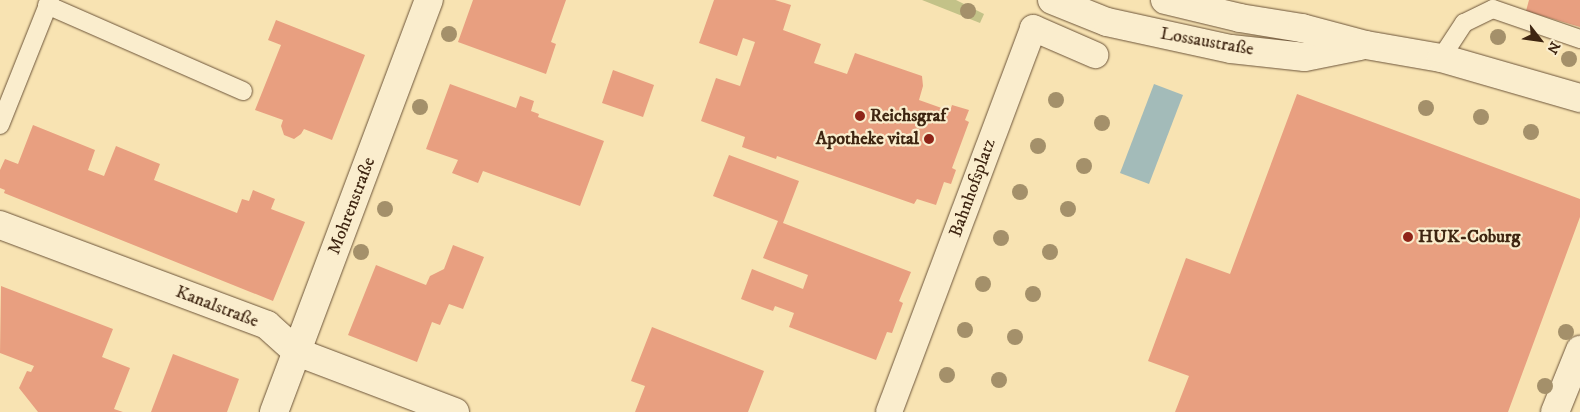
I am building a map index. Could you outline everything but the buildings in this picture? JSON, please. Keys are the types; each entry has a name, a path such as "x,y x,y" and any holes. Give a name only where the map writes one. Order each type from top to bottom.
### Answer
{"street":[{"name":"Mohrenstraße","path":"274,412 429,0"},
{"name":"Lossaustraße","path":"1052,0 1107,22 1231,48 1305,57 1366,45"},
{"name":"Lossaustraße","path":"1165,0 1240,18 1302,28 1366,45 1441,58 1580,98"},
{"name":"Bahnhofsplatz","path":"889,412 1033,28 1095,55"},
{"name":"Kanalstraße","path":"0,225 267,326 297,352 455,412"},
{"path":"1555,412 1580,350"}],"lane":[{"path":"0,125 48,2 243,91"},
{"path":"1441,58 1464,23 1493,9 1580,39"}],"shaded area":[{"path":"922,0 956,0 984,14 980,23"}],"water":[{"path":"1154,84 1183,95 1149,184 1120,173"}],"place":[{"name":"Reichsgraf","path":"860,116"},
{"name":"Apotheke vital","path":"929,139"},
{"name":"HUK-Coburg","path":"1408,237"}]}
